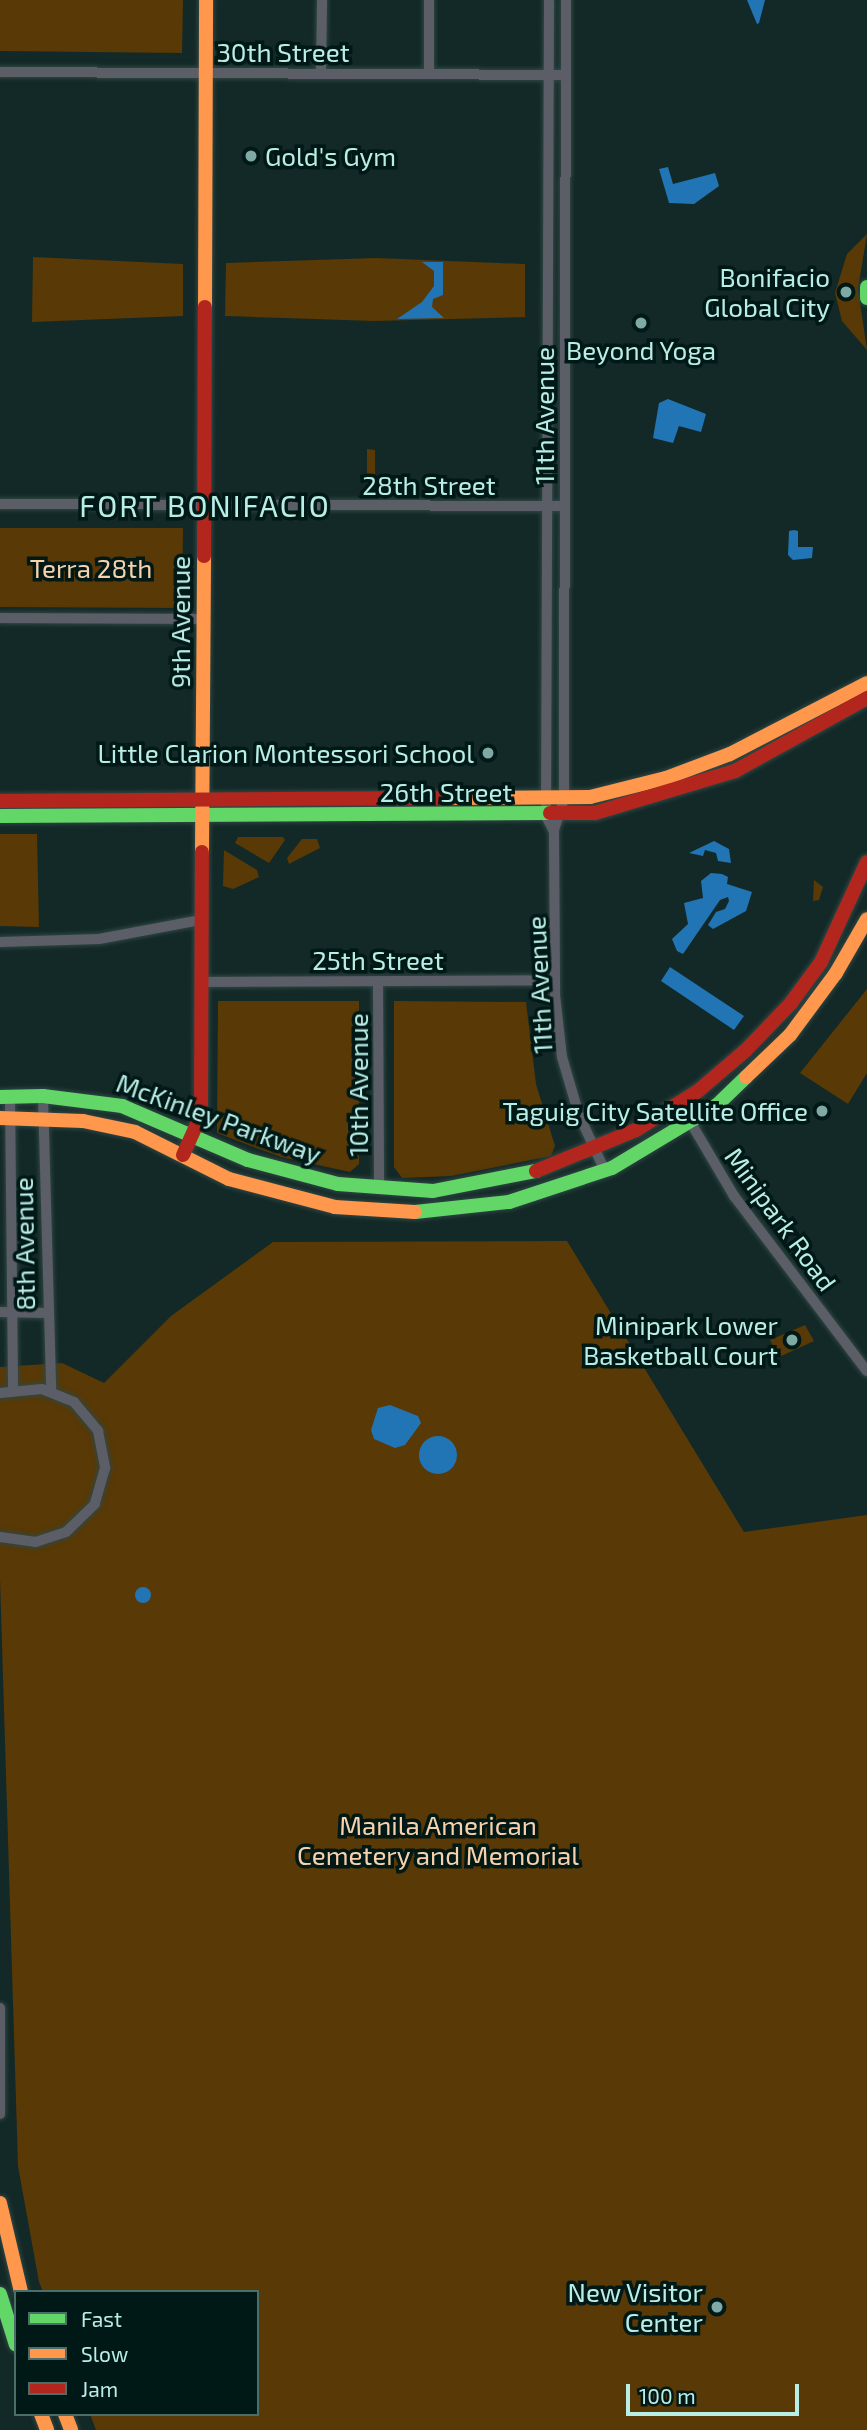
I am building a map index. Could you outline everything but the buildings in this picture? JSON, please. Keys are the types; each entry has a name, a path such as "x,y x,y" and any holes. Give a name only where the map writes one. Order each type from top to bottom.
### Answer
{"main road":[{"name":"9th Avenue","path":"183,1156 201,1115 206,0"},
{"path":"867,287 867,298"},
{"name":"26th Street","path":"0,816 564,799 666,778 730,754 867,683"},
{"name":"26th Street","path":"0,801 545,816 595,813 734,771 867,698"},
{"name":"McKinley Parkway","path":"5,1096 43,1096 122,1106 275,1170 379,1189 465,1188 527,1174 593,1150 674,1107 746,1050 791,1003 821,962 867,862"},
{"name":"McKinley Parkway","path":"5,1118 44,1117 135,1132 267,1192 335,1207 401,1213 499,1204 605,1171 691,1123 717,1105 788,1038 836,973 867,919"},
{"path":"0,2203 22,2290"},
{"path":"0,2294 9,2338"}],"street":[{"path":"321,74 322,0"},
{"path":"429,0 429,74"},
{"name":"11th Avenue","path":"545,816 549,0"},
{"name":"11th Avenue","path":"566,0 564,799 562,816 554,830 555,980 562,1057 593,1150 605,1171"},
{"name":"30th Street","path":"0,72 565,75"},
{"name":"28th Street","path":"0,504 564,506"},
{"path":"0,618 204,619"},
{"path":"545,816 554,830"},
{"path":"0,942 99,939 201,920"},
{"name":"25th Street","path":"202,982 555,980"},
{"name":"10th Avenue","path":"378,981 379,1189"},
{"name":"8th Avenue","path":"5,1096 13,1312 13,1389"},
{"name":"8th Avenue","path":"43,1096 46,1313 51,1391"},
{"name":"Minipark Road","path":"691,1123 734,1196 867,1371"},
{"path":"0,1311 46,1313"},
{"path":"0,1393 13,1389 51,1391 83,1411 98,1431 105,1455 100,1493 78,1524 51,1539 21,1542 0,1537"},
{"path":"0,2008 0,2113"}],"green space":[{"path":"0,0 183,0 182,53 0,51"},
{"path":"867,234 858,289 867,350 842,321 835,293 847,254"},
{"path":"33,257 183,264 183,316 32,322"},
{"path":"376,258 525,264 525,317 374,321 225,316 226,263"},
{"path":"367,449 375,450 375,482 367,483"},
{"name":"Terra 28th","path":"0,528 183,528 182,608 0,607"},
{"path":"0,834 37,834 39,927 0,926"},
{"path":"238,837 283,837 285,840 269,863 235,843"},
{"path":"302,839 317,839 320,848 289,864 287,858"},
{"path":"224,850 257,870 259,877 233,889 223,886"},
{"path":"814,880 823,887 819,900 813,901"},
{"path":"867,989 867,1073 848,1104 800,1073"},
{"path":"218,1001 359,1001 359,1164 350,1172 281,1157 217,1133"},
{"path":"394,1001 526,1002 536,1084 555,1146 551,1156 451,1176 402,1178 394,1167"},
{"name":"Manila American Cemetery and Memorial","path":"567,1241 744,1532 867,1515 867,2430 96,2430 91,2416 259,2416 259,2290 42,2290 39,2282 18,2166 0,1579 0,1367 62,1363 104,1383 171,1316 273,1242"},
{"name":"Minipark Lower Basketball Court","path":"805,1325 814,1341 779,1357 770,1340"}],"water":[{"path":"747,0 765,0 757,24"},
{"path":"668,167 673,184 715,173 719,186 694,204 669,203 659,169"},
{"path":"422,262 443,262 443,295 433,299 432,307 444,318 397,319 422,302 434,286 434,271"},
{"path":"668,399 706,414 701,432 679,426 673,443 653,438 659,403"},
{"path":"789,531 798,531 798,547 813,547 812,558 793,560 788,555"},
{"path":"714,841 729,849 731,863 718,861 716,853 705,850 703,856 689,853"},
{"path":"711,873 728,877 727,884 752,892 746,911 713,929 708,925 716,912 725,909 729,901 728,897 720,900 683,954 677,951 672,939 688,924 684,903 703,898 701,881"},
{"path":"670,967 744,1016 734,1030 661,981"},
{"path":"390,1405 418,1416 421,1423 405,1445 395,1448 374,1439 371,1430 378,1408"},
{"path":"438,1436 451,1442 457,1455 451,1468 438,1474 425,1468 419,1455 425,1442"},
{"path":"140,1587 146,1587 151,1595 149,1601 140,1603 135,1598 135,1592"}],"traffic: fast":[{"path":"867,287 867,298"},
{"path":"0,816 550,813"},
{"path":"415,1212 509,1202 612,1168 717,1105 746,1077"},
{"path":"0,1097 43,1096 122,1106 248,1160 338,1184 433,1191 536,1171"},
{"path":"0,2294 14,2339"}],"traffic: slow":[{"path":"205,307 206,0"},
{"path":"202,852 204,556"},
{"path":"452,798 590,797 666,778 730,754 867,683"},
{"path":"746,1077 790,1035 836,973 867,919"},
{"path":"0,1118 83,1121 135,1132 229,1179 335,1207 415,1212"},
{"path":"0,2203 21,2290"},
{"path":"42,2416 47,2430"},
{"path":"66,2416 71,2430"}],"traffic: jam":[{"path":"204,556 205,307"},
{"path":"550,813 595,813 735,771 867,698"},
{"path":"0,801 452,798"},
{"path":"183,1155 201,1115 202,852"},
{"path":"536,1171 636,1130 698,1091 746,1050 791,1003 821,962 867,862"}],"place":[{"name":"Gold's Gym","path":"251,156"},
{"name":"Bonifacio Global City","path":"846,292"},
{"name":"Beyond Yoga","path":"641,323"},
{"name":"Little Clarion Montessori School","path":"488,753"},
{"name":"Taguig City Satellite Office","path":"822,1111"},
{"name":"Minipark Lower Basketball Court","path":"792,1340"},
{"name":"New Visitor Center","path":"717,2307"}],"district":[{"name":"FORT BONIFACIO","path":"205,505"}]}
